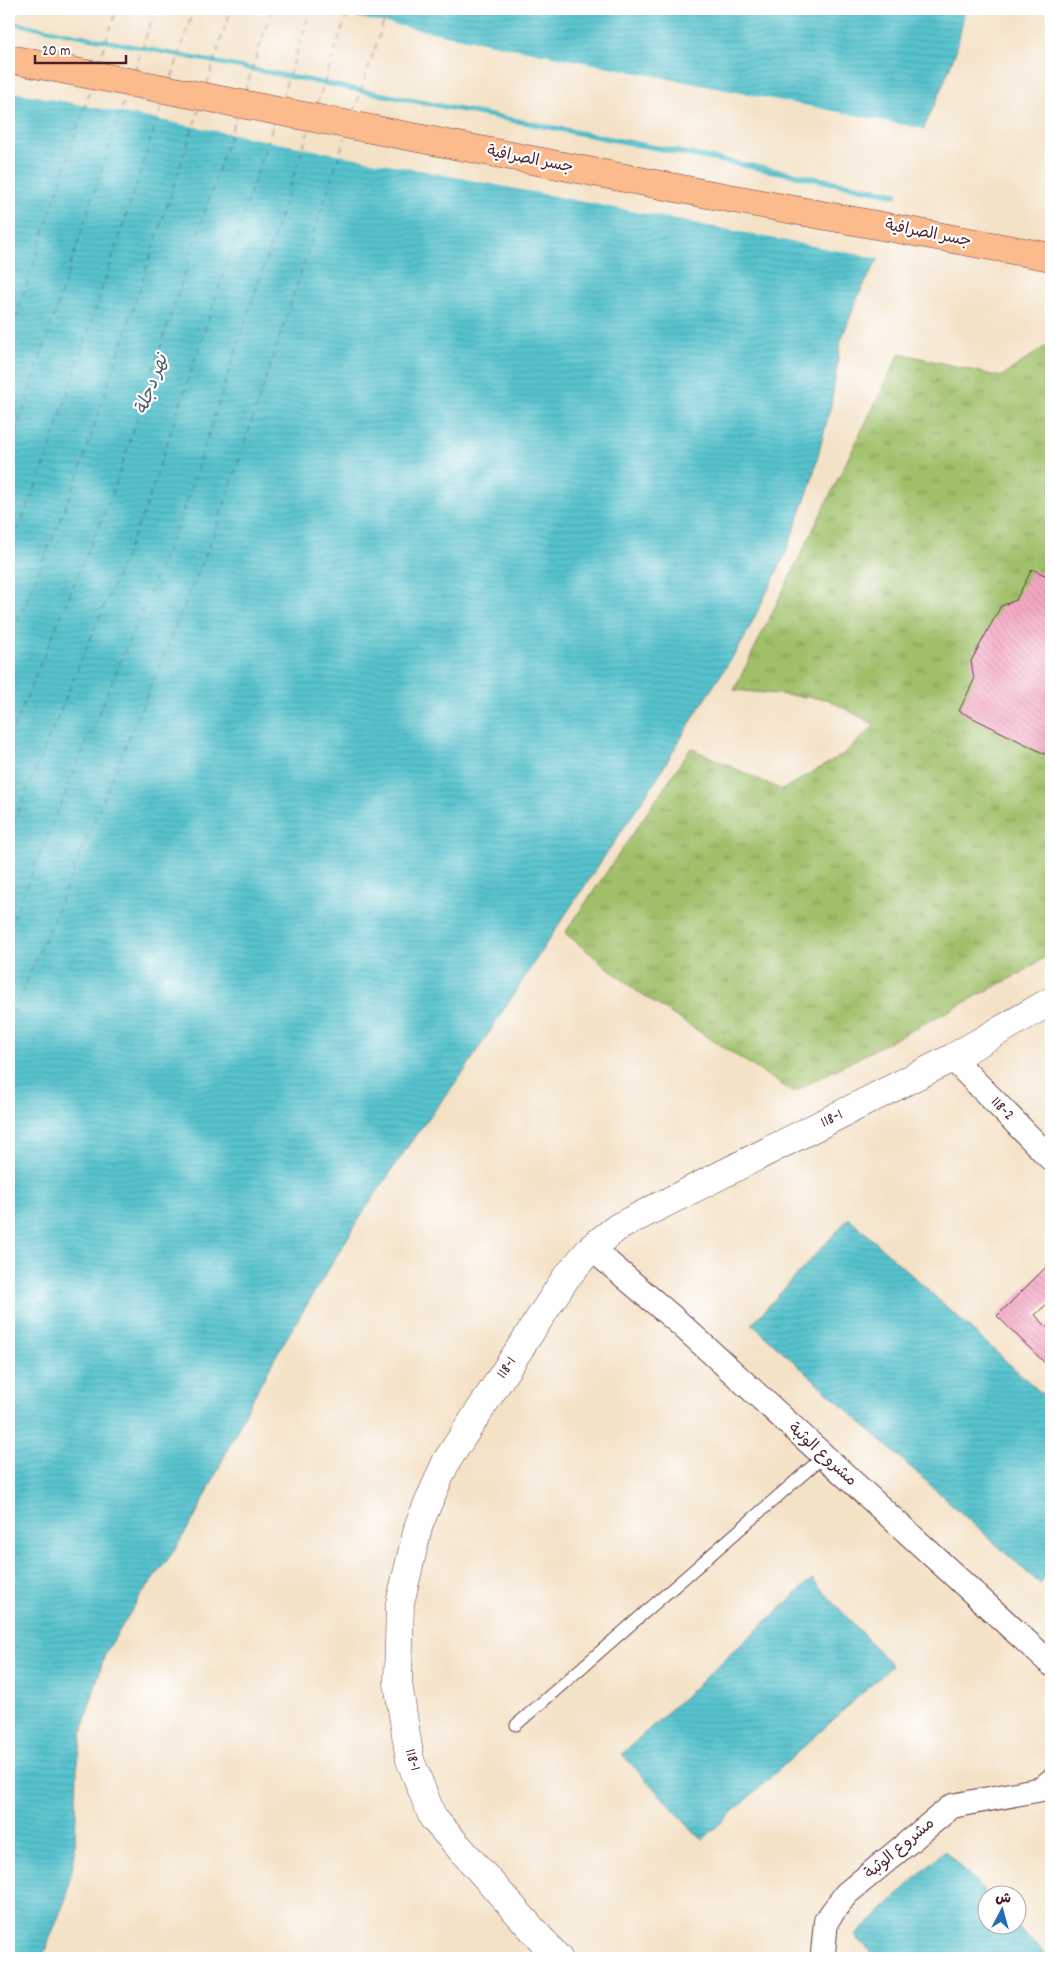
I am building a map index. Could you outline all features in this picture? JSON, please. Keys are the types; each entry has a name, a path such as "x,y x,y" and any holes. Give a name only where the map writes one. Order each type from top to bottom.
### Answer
{"main road":[{"name":"جسر الصرافية","path":"9,59 692,191 1051,257"}],"street":[{"name":"118-1","path":"558,1958 433,1818 410,1760 398,1683 400,1602 419,1524 446,1462 565,1279 591,1248 618,1227 952,1058 1051,1001"},
{"name":"118-2","path":"952,1058 1051,1159"},
{"name":"مشروع الوثبة","path":"591,1248 678,1322 1051,1664"},
{"name":"مشروع الوثبة","path":"824,1958 822,1953 826,1921 846,1894 952,1806 1042,1789 1051,1781"}],"lane":[{"path":"516,1725 824,1456"}],"green space":[{"path":"1044,347 1051,350 1051,953 1023,972 793,1092 639,993 565,933 691,748 782,790 844,754 875,725 827,699 734,690 900,353 1001,377"}],"water":[{"name":"نهر دجلة","path":"9,9 965,9 957,48 941,90 902,176 880,256 859,294 841,340 831,405 811,483 785,555 743,641 701,705 654,783 555,930 463,1073 415,1136 364,1211 278,1352 248,1407 195,1517 171,1555 139,1598 105,1654 84,1723 77,1769 75,1853 66,1898 42,1958 9,1958"},
{"path":"849,1218 1051,1402 1051,1571 1040,1584 752,1324"},
{"path":"812,1579 892,1666 702,1840 622,1754"},
{"path":"945,1850 978,1885 978,1934 1025,1934 1048,1958 877,1958 855,1936"}],"pier":[{"path":"9,9 313,9 925,129 904,177 900,192 9,20"},
{"path":"9,24 898,198 881,259 9,91"}],"building":[{"path":"1032,569 1051,578 1051,757 959,711 974,680 971,661 1001,606 1016,600"},
{"path":"1051,1262 1051,1300 1035,1315 1051,1331 1051,1369 997,1316"}],"ferry route":[{"path":"99,62 117,9"},
{"path":"135,70 155,9"},
{"path":"172,77 194,9"},
{"path":"207,84 231,9"},
{"path":"245,91 272,9"},
{"path":"282,97 311,9"},
{"path":"317,104 349,9"},
{"path":"354,112 388,9"},
{"path":"9,339 91,87"},
{"path":"9,454 126,95"},
{"path":"9,550 44,467 163,102"},
{"path":"9,642 77,479 199,109"},
{"path":"9,739 113,492 236,116"},
{"path":"9,833 147,504 273,125"},
{"path":"9,928 181,517 308,132"},
{"path":"9,1024 216,530 345,138"}]}
